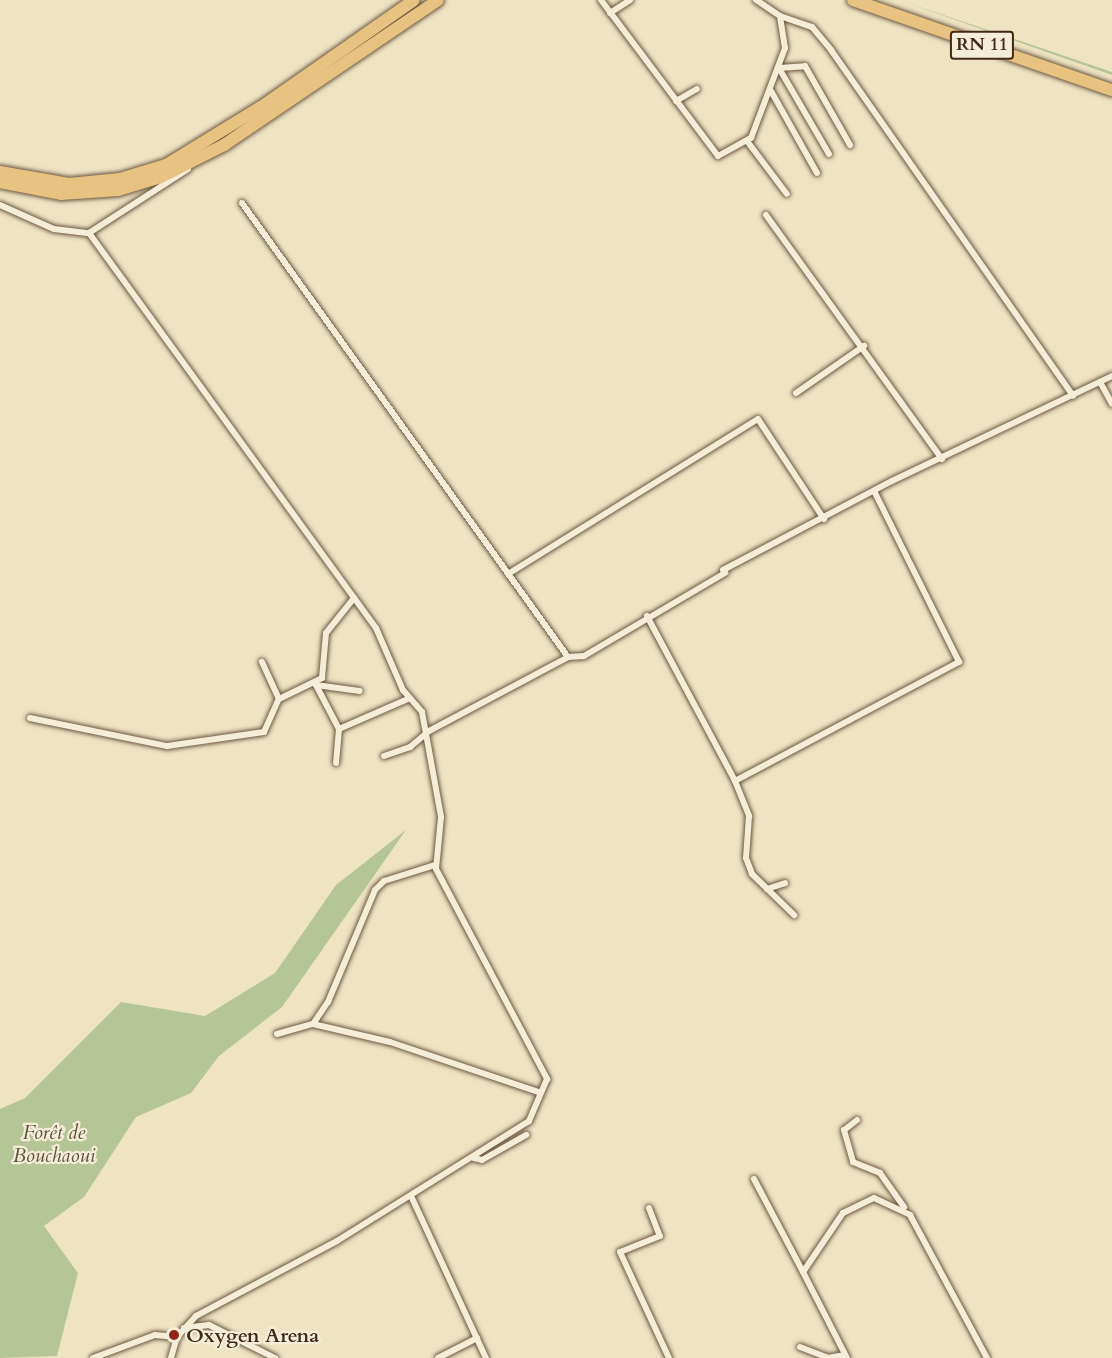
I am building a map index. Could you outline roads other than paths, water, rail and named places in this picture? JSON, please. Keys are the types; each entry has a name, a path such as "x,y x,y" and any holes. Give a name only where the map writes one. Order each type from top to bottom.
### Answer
{"highway":[{"path":"0,172 69,184 120,179 166,165 267,103 414,0"},
{"path":"0,182 44,192 99,193 152,181 208,154 438,0"},
{"name":"RN 11","path":"853,0 1112,90"},
{"name":"RN 11","path":"878,0 1112,82"}],"street":[{"path":"601,0 718,156 747,141 771,91 785,48 780,16"},
{"path":"610,13 630,0"},
{"path":"756,0 780,16 812,27 831,50 1073,396"},
{"path":"779,68 805,66 850,145"},
{"path":"779,68 829,154"},
{"path":"676,101 697,89"},
{"path":"771,91 817,173"},
{"path":"747,141 787,194"},
{"path":"0,205 54,229 89,233 208,154"},
{"path":"242,203 568,657"},
{"path":"766,215 864,346 942,459"},
{"path":"89,233 381,636 408,699 422,712 429,731 441,817 435,865 546,1073 529,1121 412,1198 183,1328 177,1337 171,1358"},
{"path":"796,393 864,346"},
{"path":"384,756 410,747 429,731 568,657 584,656 647,616 724,572 874,491 1112,376"},
{"path":"1100,382 1112,404"},
{"path":"508,574 758,419 824,519"},
{"path":"735,782 958,662 874,491"},
{"path":"316,685 324,672 326,633 354,598"},
{"path":"647,616 735,782 748,816 746,858 767,889 794,915"},
{"path":"262,662 279,699"},
{"path":"316,685 339,729 336,763"},
{"path":"30,718 179,746 264,732 279,699 316,685 360,691"},
{"path":"339,729 408,699"},
{"path":"313,1024 328,1002 375,890 384,881 435,865"},
{"path":"767,889 785,883"},
{"path":"277,1034 313,1024 390,1042 539,1092"},
{"path":"857,1119 844,1130 854,1162 880,1173 905,1208 987,1358"},
{"path":"474,1158 482,1160 526,1135"},
{"path":"754,1179 846,1356 828,1358 800,1347"},
{"path":"412,1198 486,1358"},
{"path":"803,1272 843,1213 859,1203 874,1198 905,1208"},
{"path":"649,1208 660,1236 620,1252 669,1358"},
{"path":"183,1328 209,1325 274,1358"},
{"path":"93,1358 155,1335 177,1337"},
{"path":"438,1358 477,1338"}],"place":[{"name":"Oxygen Arena","path":"174,1335"}],"park label":[{"name":"Forêt de Bouchaoui","path":"54,1144"}]}
